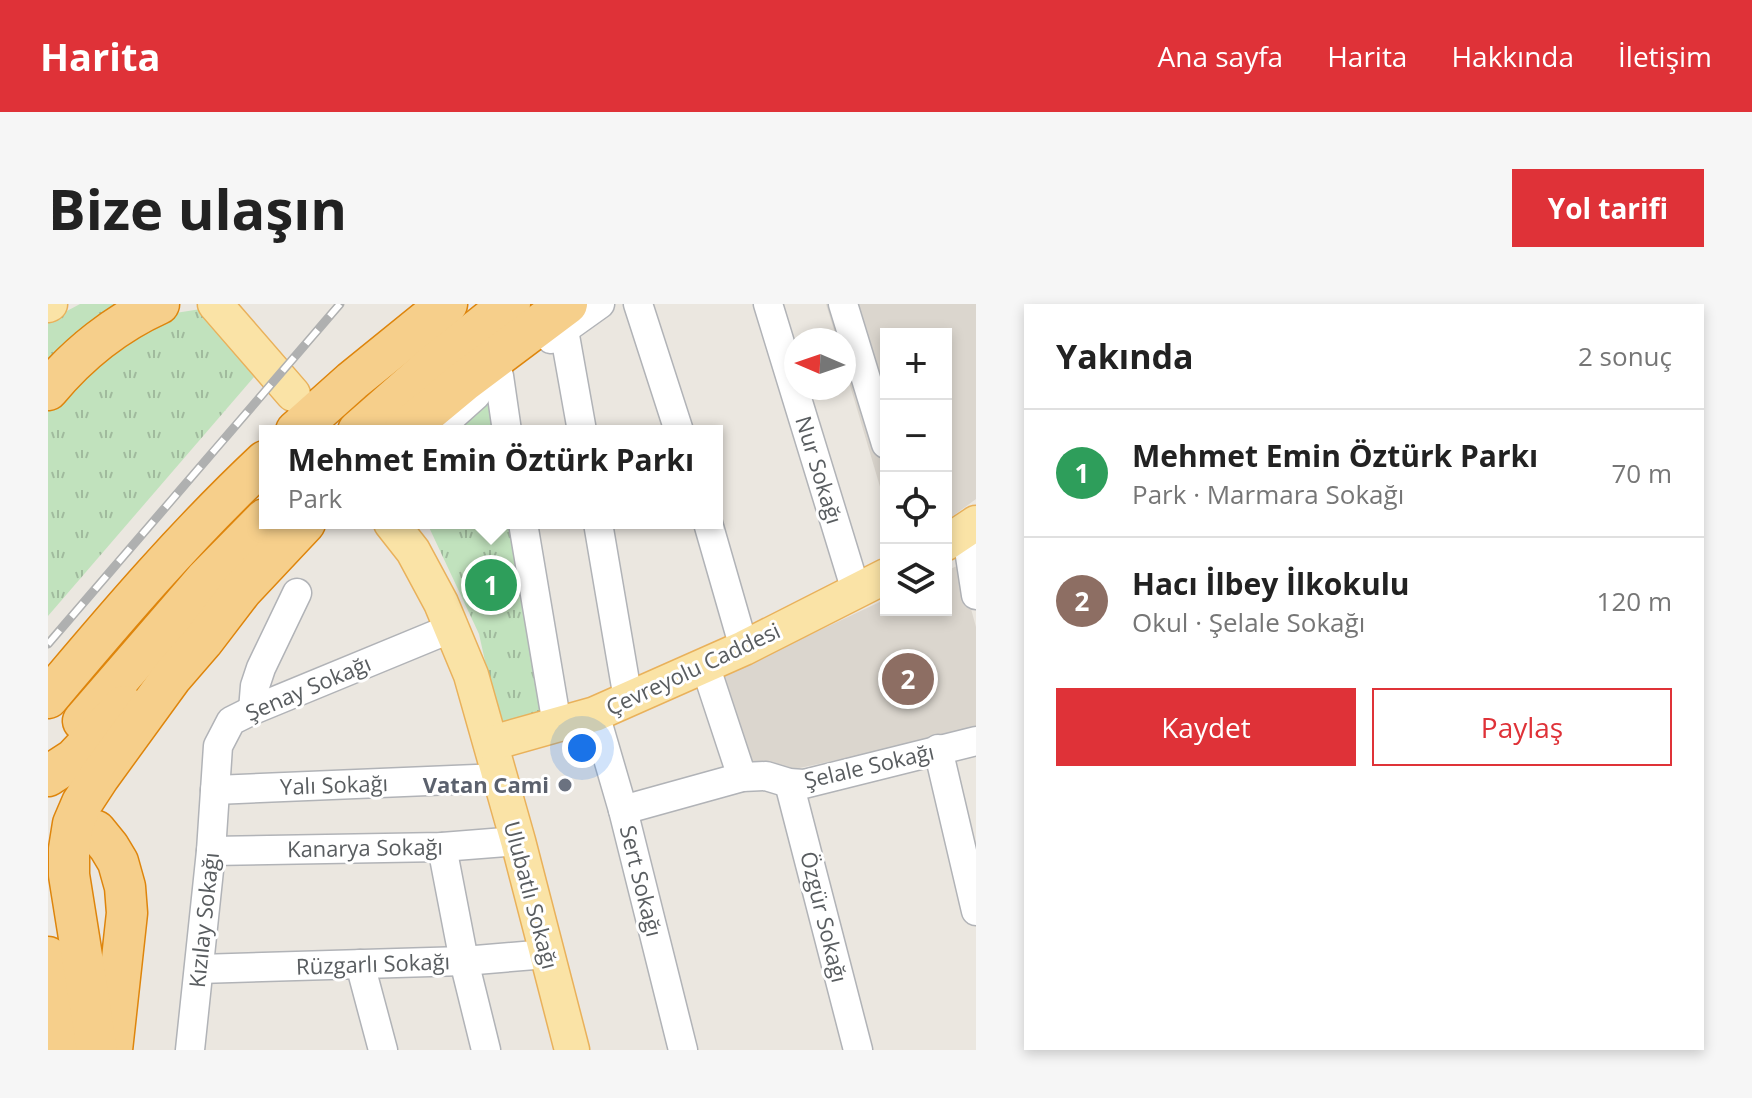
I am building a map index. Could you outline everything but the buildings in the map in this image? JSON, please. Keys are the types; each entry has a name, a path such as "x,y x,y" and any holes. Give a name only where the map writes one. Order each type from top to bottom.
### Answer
{"highway":[{"path":"48,390 64,371 103,338 159,304"},
{"path":"294,412 352,381 447,304"},
{"path":"365,425 510,304"},
{"path":"411,425 473,374 566,317"},
{"path":"48,698 152,577 259,467"},
{"path":"48,765 158,632 259,525"},
{"path":"48,776 74,759 245,575 297,529"},
{"path":"97,1050 69,875 73,824 99,777 171,678 242,590 298,529"},
{"path":"96,831 118,862 125,887 127,913 112,1050"},
{"path":"48,881 64,955 76,1050"},
{"path":"48,957 59,1050"}],"main road":[{"path":"215,304 294,412"},
{"name":"Ulubatlı Sokağı","path":"412,537 471,675 492,743 572,1050"},
{"name":"Çevreyolu Caddesi","path":"492,743 595,714 744,648 871,583"}],"street":[{"path":"445,425 566,317 600,304"},
{"path":"638,304 677,425"},
{"name":"Nur Sokağı","path":"768,304 871,583"},
{"path":"843,304 880,424"},
{"path":"566,317 581,425"},
{"path":"499,376 506,425"},
{"path":"524,529 557,725"},
{"path":"599,529 628,699"},
{"path":"710,529 744,648"},
{"path":"963,532 976,595"},
{"path":"253,710 255,686 261,668 297,593"},
{"name":"Şenay Sokağı","path":"215,790 218,746 231,721 452,628"},
{"path":"705,665 742,777"},
{"name":"Sert Sokağı","path":"595,714 623,810 683,1050"},
{"name":"Şelale Sokağı","path":"623,810 742,777 766,776 804,784 976,741"},
{"path":"938,749 974,896"},
{"name":"Yalı Sokağı","path":"215,790 500,778"},
{"name":"Özgür Sokağı","path":"789,783 858,1050"},
{"name":"Kızılay Sokağı","path":"190,1050 215,790"},
{"name":"Kanarya Sokağı","path":"211,851 442,847 518,841"},
{"path":"442,847 464,961 486,1050"},
{"name":"Rüzgarlı Sokağı","path":"199,969 464,961 547,954"},
{"path":"360,964 383,1050"}],"shaded area":[{"path":"826,304 976,304 976,499 952,517 952,328 880,328 880,487 854,400 856,328 833,328"},
{"path":"959,565 976,627 976,730 781,772 750,765 723,676 880,602 880,616 952,616 952,568"}],"green space":[{"path":"80,304 135,304 48,372 48,321"},
{"path":"201,309 254,377 48,616 48,410 74,382 169,314"},
{"path":"495,393 500,425 458,425"},
{"path":"430,529 518,529 549,718 501,733 479,634"}],"railway":[{"path":"48,644 340,304"}],"place":[{"name":"Mehmet Emin Öztürk Parkı","path":"491,585"},
{"name":"Hacı İlbey İlkokulu","path":"908,679"},
{"name":"Vatan Cami","path":"565,785"}]}
